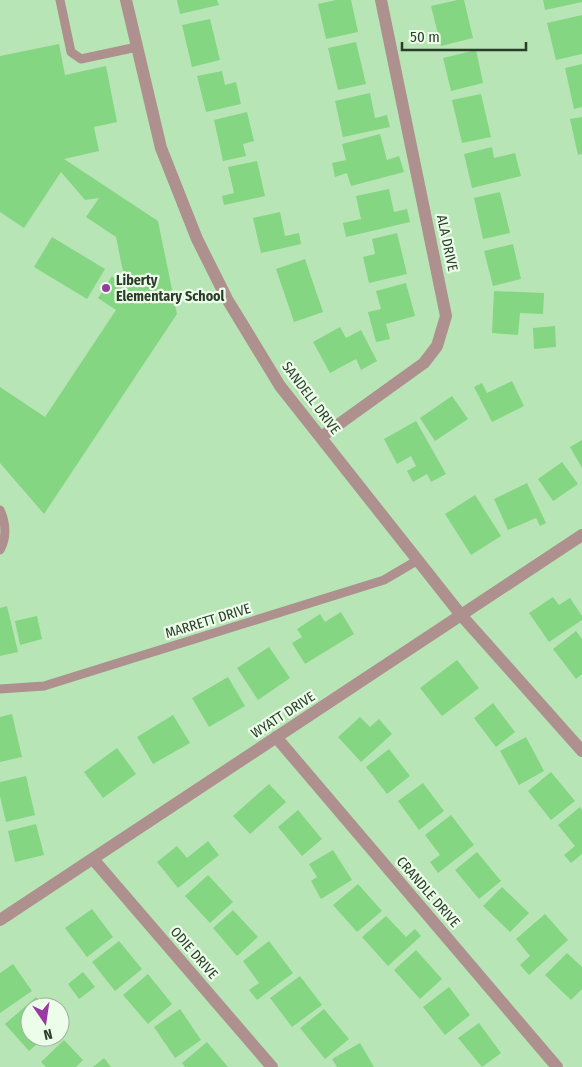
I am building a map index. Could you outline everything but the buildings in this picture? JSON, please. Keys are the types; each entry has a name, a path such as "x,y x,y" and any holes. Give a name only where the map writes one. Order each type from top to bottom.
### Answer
{"street":[{"name":"SANDELL DRIVE","path":"126,0 161,148 197,239 227,299 280,386 461,615 582,751"},
{"name":"ALA DRIVE","path":"321,437 424,363 437,346 446,316 381,0"},
{"name":"WYATT DRIVE","path":"0,920 582,535"},
{"name":"CRANDLE DRIVE","path":"276,737 557,1067"},
{"name":"ODIE DRIVE","path":"93,859 272,1067"}],"lane":[{"path":"60,0 71,52 81,59 137,47"},
{"path":"0,510 5,524 5,536 0,550"},
{"name":"MARRETT DRIVE","path":"0,689 44,686 384,580 418,560"}],"place":[{"name":"Liberty Elementary School","path":"106,288"}]}
